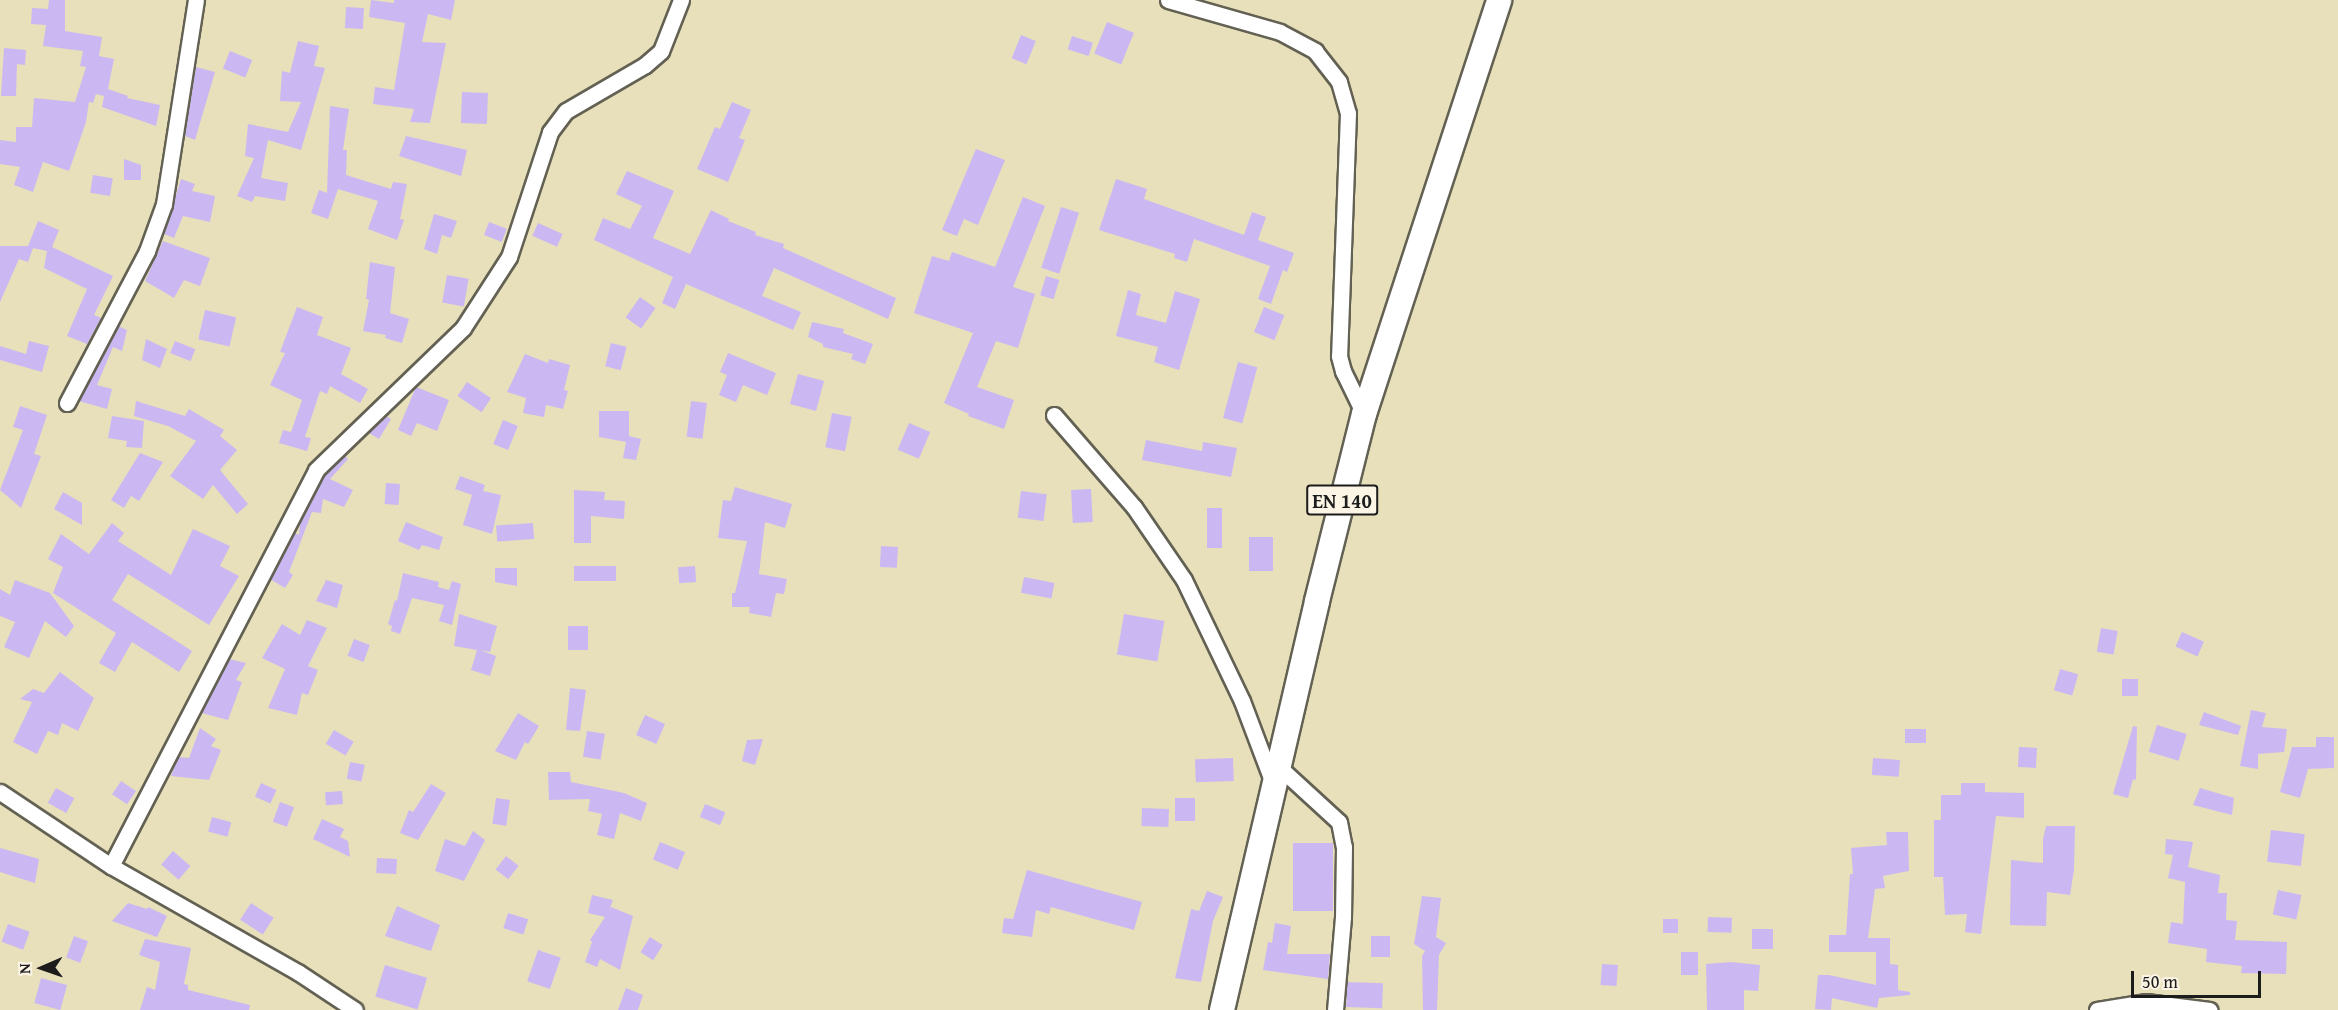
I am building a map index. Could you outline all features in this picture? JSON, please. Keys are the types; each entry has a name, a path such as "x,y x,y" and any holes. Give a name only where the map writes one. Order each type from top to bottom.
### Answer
{"main road":[{"name":"EN 140","path":"1222,1010 1364,414 1499,0"}],"street":[{"path":"67,403 147,251 164,204 196,0"},
{"path":"111,866 316,470 463,328 509,257 550,132 566,111 645,65 661,51 681,0"},
{"path":"1168,0 1280,32 1315,51 1339,82 1348,113 1340,356 1342,371 1364,414"},
{"path":"1054,415 1134,507 1184,580 1276,777 1339,822 1344,847 1343,917 1335,1010"},
{"path":"0,792 111,866 298,973 355,1010"},
{"path":"2097,1010 2146,1002 2209,1010"}],"building":[{"path":"49,0 65,0 65,31 102,37 99,56 114,59 108,89 128,96 127,98 160,105 156,126 102,107 104,96 96,94 93,103 89,102 86,122 69,171 43,162 33,192 14,185 20,167 0,164 0,140 16,142 16,127 32,127 34,98 75,102 86,67 80,66 83,51 43,46 46,25 31,24 32,8 48,9"},
{"path":"371,0 394,3 394,0 455,0 451,20 428,14 422,42 446,43 430,123 410,122 414,109 373,104 375,87 394,90 405,23 369,17"},
{"path":"346,7 364,8 363,29 345,28"},
{"path":"1107,22 1134,33 1121,64 1094,54"},
{"path":"1021,35 1036,41 1026,64 1012,58"},
{"path":"1072,36 1093,43 1089,56 1068,49"},
{"path":"298,41 319,46 314,66 325,68 301,150 268,140 261,178 288,183 285,201 255,196 252,202 237,196 254,158 245,156 248,124 288,132 301,102 280,101 282,71 290,73"},
{"path":"4,48 26,50 25,65 17,64 16,96 1,96"},
{"path":"230,51 252,60 245,78 223,69"},
{"path":"196,67 215,72 195,140 185,136"},
{"path":"462,92 488,93 487,124 461,123"},
{"path":"732,102 751,110 739,138 745,140 728,182 697,169 715,127 720,129"},
{"path":"330,106 349,109 343,150 347,150 346,175 391,189 393,182 407,184 400,219 404,220 397,240 368,229 378,201 338,189 328,219 311,213 319,190 327,193"},
{"path":"406,136 467,150 461,176 399,156"},
{"path":"976,149 1005,160 978,225 964,219 957,236 942,230"},
{"path":"124,159 141,165 141,180 124,180"},
{"path":"627,171 674,191 653,238 690,254 711,210 729,219 728,221 756,232 755,235 784,244 783,248 896,298 888,319 774,268 762,296 801,312 793,330 686,284 675,309 662,303 673,277 594,240 603,218 630,229 642,206 616,194"},
{"path":"93,175 113,178 110,196 90,193"},
{"path":"181,179 195,184 192,191 215,196 210,222 183,216 174,238 164,234"},
{"path":"1116,179 1147,189 1144,199 1244,235 1252,212 1266,217 1258,240 1294,253 1287,272 1283,270 1271,304 1258,299 1270,266 1194,239 1187,262 1174,258 1175,254 1099,230"},
{"path":"1023,197 1045,206 1013,287 1035,294 1018,348 996,341 977,387 1014,400 1004,429 968,416 969,414 944,403 973,333 914,313 932,256 949,261 952,252 995,267"},
{"path":"1061,207 1079,213 1059,274 1041,268"},
{"path":"434,214 457,221 451,238 442,235 437,254 424,249"},
{"path":"38,221 59,230 52,247 113,276 94,315 101,318 87,344 67,336 87,289 44,268 47,251 33,248 28,262 19,259 0,302 0,246 28,246"},
{"path":"489,222 507,229 502,242 484,235"},
{"path":"538,223 563,234 557,247 532,236"},
{"path":"163,241 210,258 200,286 184,280 174,298 145,281"},
{"path":"370,262 395,267 390,313 409,319 402,343 385,338 386,335 363,331 369,300 366,299"},
{"path":"447,275 469,279 464,306 442,303"},
{"path":"1046,276 1059,280 1054,299 1040,295"},
{"path":"1128,290 1141,294 1136,315 1166,323 1175,291 1200,299 1179,370 1154,362 1158,347 1116,336"},
{"path":"640,297 656,308 641,328 626,317"},
{"path":"297,307 323,317 317,335 351,348 341,374 368,389 360,403 330,386 327,394 320,391 305,437 311,438 307,451 279,443 283,430 291,432 302,400 270,385 285,353 280,352"},
{"path":"1264,307 1284,315 1274,340 1254,332"},
{"path":"205,310 236,317 229,346 198,339"},
{"path":"812,322 844,329 843,333 873,344 865,364 851,359 853,354 823,347 823,344 808,337"},
{"path":"118,326 127,330 122,351 113,347 97,385 112,389 107,409 79,401"},
{"path":"146,339 167,349 160,368 142,360"},
{"path":"29,341 49,346 42,372 0,360 0,346 26,354"},
{"path":"175,341 195,349 191,361 170,353"},
{"path":"611,343 627,347 621,370 605,366"},
{"path":"728,353 776,373 767,395 743,385 736,402 719,395 727,375 720,372"},
{"path":"525,354 548,363 549,359 570,365 564,390 568,391 563,409 546,405 544,417 523,413 526,398 507,392"},
{"path":"1238,362 1257,367 1242,423 1223,418"},
{"path":"798,374 824,381 816,411 790,404"},
{"path":"467,382 491,398 482,412 457,396"},
{"path":"416,387 449,400 437,431 417,423 411,436 398,430"},
{"path":"136,401 185,416 189,409 224,430 220,436 237,450 220,470 248,504 237,514 213,485 203,499 170,476 196,441 168,426 134,416"},
{"path":"691,401 707,403 702,439 687,437"},
{"path":"20,406 47,415 34,454 41,456 21,508 0,490 23,430 13,427"},
{"path":"599,411 629,411 629,436 641,439 636,460 623,458 626,442 599,437"},
{"path":"832,413 852,417 845,451 825,447"},
{"path":"112,416 144,421 142,448 126,447 127,441 108,438"},
{"path":"386,416 391,419 379,439 369,433"},
{"path":"503,420 518,426 508,450 493,444"},
{"path":"909,423 930,432 919,459 898,450"},
{"path":"1146,440 1202,451 1203,442 1237,448 1231,477 1142,460"},
{"path":"140,453 163,462 139,501 131,496 124,508 111,500"},
{"path":"345,456 348,459 330,479 353,490 344,507 323,499 321,513 312,512 289,572 293,575 285,588 270,579 295,533 299,535 300,521 324,476"},
{"path":"460,476 485,485 483,491 501,495 492,534 463,525 472,495 455,489"},
{"path":"386,483 400,484 399,505 385,504"},
{"path":"735,487 792,504 785,528 765,522 759,574 787,579 784,594 776,593 771,617 749,613 750,607 732,607 732,593 735,593 747,541 718,538 723,500 731,501"},
{"path":"1091,489 1093,522 1073,523 1071,490"},
{"path":"574,490 605,492 604,500 625,501 624,519 591,516 591,543 574,543"},
{"path":"1021,491 1047,494 1044,521 1018,518"},
{"path":"63,492 82,503 82,525 54,509"},
{"path":"1207,508 1222,508 1222,548 1207,548"},
{"path":"406,522 443,537 439,550 422,545 419,550 398,541"},
{"path":"112,523 124,533 118,541 171,575 193,529 230,546 220,566 239,576 209,625 128,574 112,600 192,651 179,672 132,642 115,672 99,663 116,633 53,593 63,567 48,559 61,534 89,554"},
{"path":"533,523 534,539 497,542 496,526"},
{"path":"1249,537 1273,537 1273,571 1249,571"},
{"path":"881,546 898,547 897,568 880,567"},
{"path":"574,566 616,566 616,581 574,581"},
{"path":"695,566 696,582 679,583 678,567"},
{"path":"495,568 517,568 517,586 495,582"},
{"path":"403,573 439,582 438,587 449,590 452,581 461,584 452,625 439,621 444,605 412,598 400,634 391,631 392,626 388,624 395,600 397,601"},
{"path":"1024,577 1054,583 1051,599 1021,593"},
{"path":"15,580 50,593 74,626 66,637 45,621 29,658 4,647 15,622 0,616 0,589 10,595"},
{"path":"326,580 343,585 337,608 316,601"},
{"path":"459,614 497,626 490,652 480,650 496,656 490,676 471,670 477,650 454,646"},
{"path":"1124,614 1164,621 1157,661 1117,654"},
{"path":"307,620 327,628 308,666 318,670 308,695 302,693 297,715 268,708 285,669 262,658 282,624 300,635"},
{"path":"568,626 588,626 588,650 568,650"},
{"path":"2101,628 2118,631 2114,655 2097,652"},
{"path":"2182,632 2204,642 2197,656 2175,647"},
{"path":"354,639 370,645 363,662 348,656"},
{"path":"229,659 246,663 236,680 242,682 228,720 202,713"},
{"path":"2060,669 2078,674 2072,695 2054,690"},
{"path":"60,672 94,698 78,731 62,723 58,735 48,731 37,754 13,742 32,702 20,699 33,689 44,693"},
{"path":"2122,679 2138,679 2138,696 2122,696"},
{"path":"570,688 586,690 580,731 566,730"},
{"path":"2251,710 2266,713 2262,727 2287,729 2284,752 2258,754 2258,769 2240,766"},
{"path":"2204,712 2241,726 2238,735 2199,725"},
{"path":"518,713 539,726 528,744 525,742 516,760 495,751"},
{"path":"645,715 665,724 656,744 636,735"},
{"path":"2157,725 2187,734 2178,761 2149,752"},
{"path":"2133,726 2137,727 2136,780 2133,779 2128,798 2113,794"},
{"path":"200,728 216,739 211,746 221,750 209,780 171,776 178,757 189,758"},
{"path":"1905,729 1926,729 1926,743 1905,743"},
{"path":"334,730 354,742 345,756 326,744"},
{"path":"587,731 605,734 601,759 583,757"},
{"path":"2316,737 2334,737 2334,768 2308,769 2300,798 2280,792 2292,747 2316,747"},
{"path":"763,739 755,765 742,761 747,740"},
{"path":"2019,747 2037,748 2036,768 2018,767"},
{"path":"1233,758 1234,781 1196,782 1195,759"},
{"path":"1873,758 1900,760 1899,777 1872,775"},
{"path":"350,762 365,765 361,782 347,779"},
{"path":"548,772 570,772 571,782 624,793 647,803 641,821 620,813 614,839 597,835 602,814 588,811 590,799 549,800"},
{"path":"121,781 136,791 127,804 112,794"},
{"path":"261,783 277,790 270,804 255,797"},
{"path":"1961,783 1985,783 1985,792 2024,793 2024,818 1996,816 1981,934 1965,932 1967,914 1945,915 1943,877 1934,877 1934,820 1941,820 1941,795 1961,795"},
{"path":"431,784 446,793 418,840 400,833 409,810 413,812"},
{"path":"56,788 74,798 66,813 48,803"},
{"path":"2200,788 2234,798 2232,815 2193,805"},
{"path":"342,791 343,804 326,805 325,792"},
{"path":"496,798 510,800 506,826 492,824"},
{"path":"1175,798 1195,798 1195,821 1175,821"},
{"path":"280,802 294,807 287,827 273,822"},
{"path":"705,804 725,812 720,825 700,817"},
{"path":"1142,808 1169,809 1168,827 1141,826"},
{"path":"212,817 231,822 227,837 208,831"},
{"path":"322,819 344,829 340,837 348,841 350,857 313,839"},
{"path":"2046,826 2075,826 2074,870 2070,895 2047,892 2046,926 2010,925 2011,860 2043,863 2043,839"},
{"path":"2271,830 2305,834 2301,866 2267,862"},
{"path":"473,831 485,840 464,881 435,871 445,839 465,846"},
{"path":"1886,832 1908,832 1909,871 1883,876 1885,888 1875,889 1868,938 1890,938 1890,964 1898,965 1898,990 1910,992 1910,995 1879,998 1877,1008 1832,998 1831,1010 1815,1009 1818,975 1829,975 1876,985 1876,952 1829,952 1829,935 1846,935 1850,874 1853,874 1851,848 1887,845"},
{"path":"2166,839 2193,842 2188,867 2220,875 2218,893 2227,893 2226,920 2237,921 2235,940 2287,942 2286,974 2241,973 2242,966 2206,962 2207,949 2168,943 2171,922 2183,924 2185,882 2168,878 2173,855 2165,854"},
{"path":"660,842 685,852 678,870 653,860"},
{"path":"1293,843 1333,843 1333,911 1293,911"},
{"path":"0,848 39,859 35,883 0,872"},
{"path":"173,851 190,866 179,880 161,865"},
{"path":"506,856 519,866 508,879 496,869"},
{"path":"377,858 397,859 396,874 376,873"},
{"path":"1027,870 1142,902 1134,930 1051,907 1049,914 1036,910 1032,937 1002,933 1004,918 1013,919"},
{"path":"2278,890 2301,895 2296,919 2273,914"},
{"path":"1207,891 1223,897 1213,921 1201,982 1175,978 1191,909 1199,911"},
{"path":"592,895 613,900 609,911 611,907 633,916 620,970 600,959 597,967 585,962 592,942 590,940 605,917 588,913"},
{"path":"1422,896 1441,898 1436,937 1446,943 1439,955 1437,1010 1423,1010 1422,956 1425,951 1414,944"},
{"path":"128,903 147,909 148,907 167,916 157,937 112,921"},
{"path":"251,903 274,918 263,934 240,920"},
{"path":"397,906 440,925 431,951 385,936"},
{"path":"508,913 528,919 523,934 503,928"},
{"path":"1708,917 1732,918 1731,933 1707,932"},
{"path":"1663,919 1678,919 1678,933 1663,933"},
{"path":"1275,923 1291,926 1287,954 1330,954 1328,979 1263,970 1268,942 1272,943"},
{"path":"8,924 30,932 23,950 2,942"},
{"path":"1752,929 1773,929 1773,949 1752,949"},
{"path":"74,936 88,941 80,963 66,958"},
{"path":"1371,936 1390,936 1390,957 1371,957"},
{"path":"650,937 663,945 653,960 640,952"},
{"path":"145,939 191,948 184,984 188,985 188,990 250,1005 249,1010 140,1010 147,987 155,990 160,962 139,955"},
{"path":"538,950 561,958 550,989 527,981"},
{"path":"1681,952 1698,952 1698,975 1681,975"},
{"path":"1731,962 1760,965 1758,991 1744,990 1744,1010 1707,1010 1706,964"},
{"path":"1602,964 1618,965 1616,986 1601,985"},
{"path":"385,965 427,978 417,1009 375,997"},
{"path":"41,978 67,985 60,1010 34,1003"},
{"path":"1347,982 1383,983 1382,1008 1346,1007"},
{"path":"626,988 643,995 638,1010 618,1010"}]}
